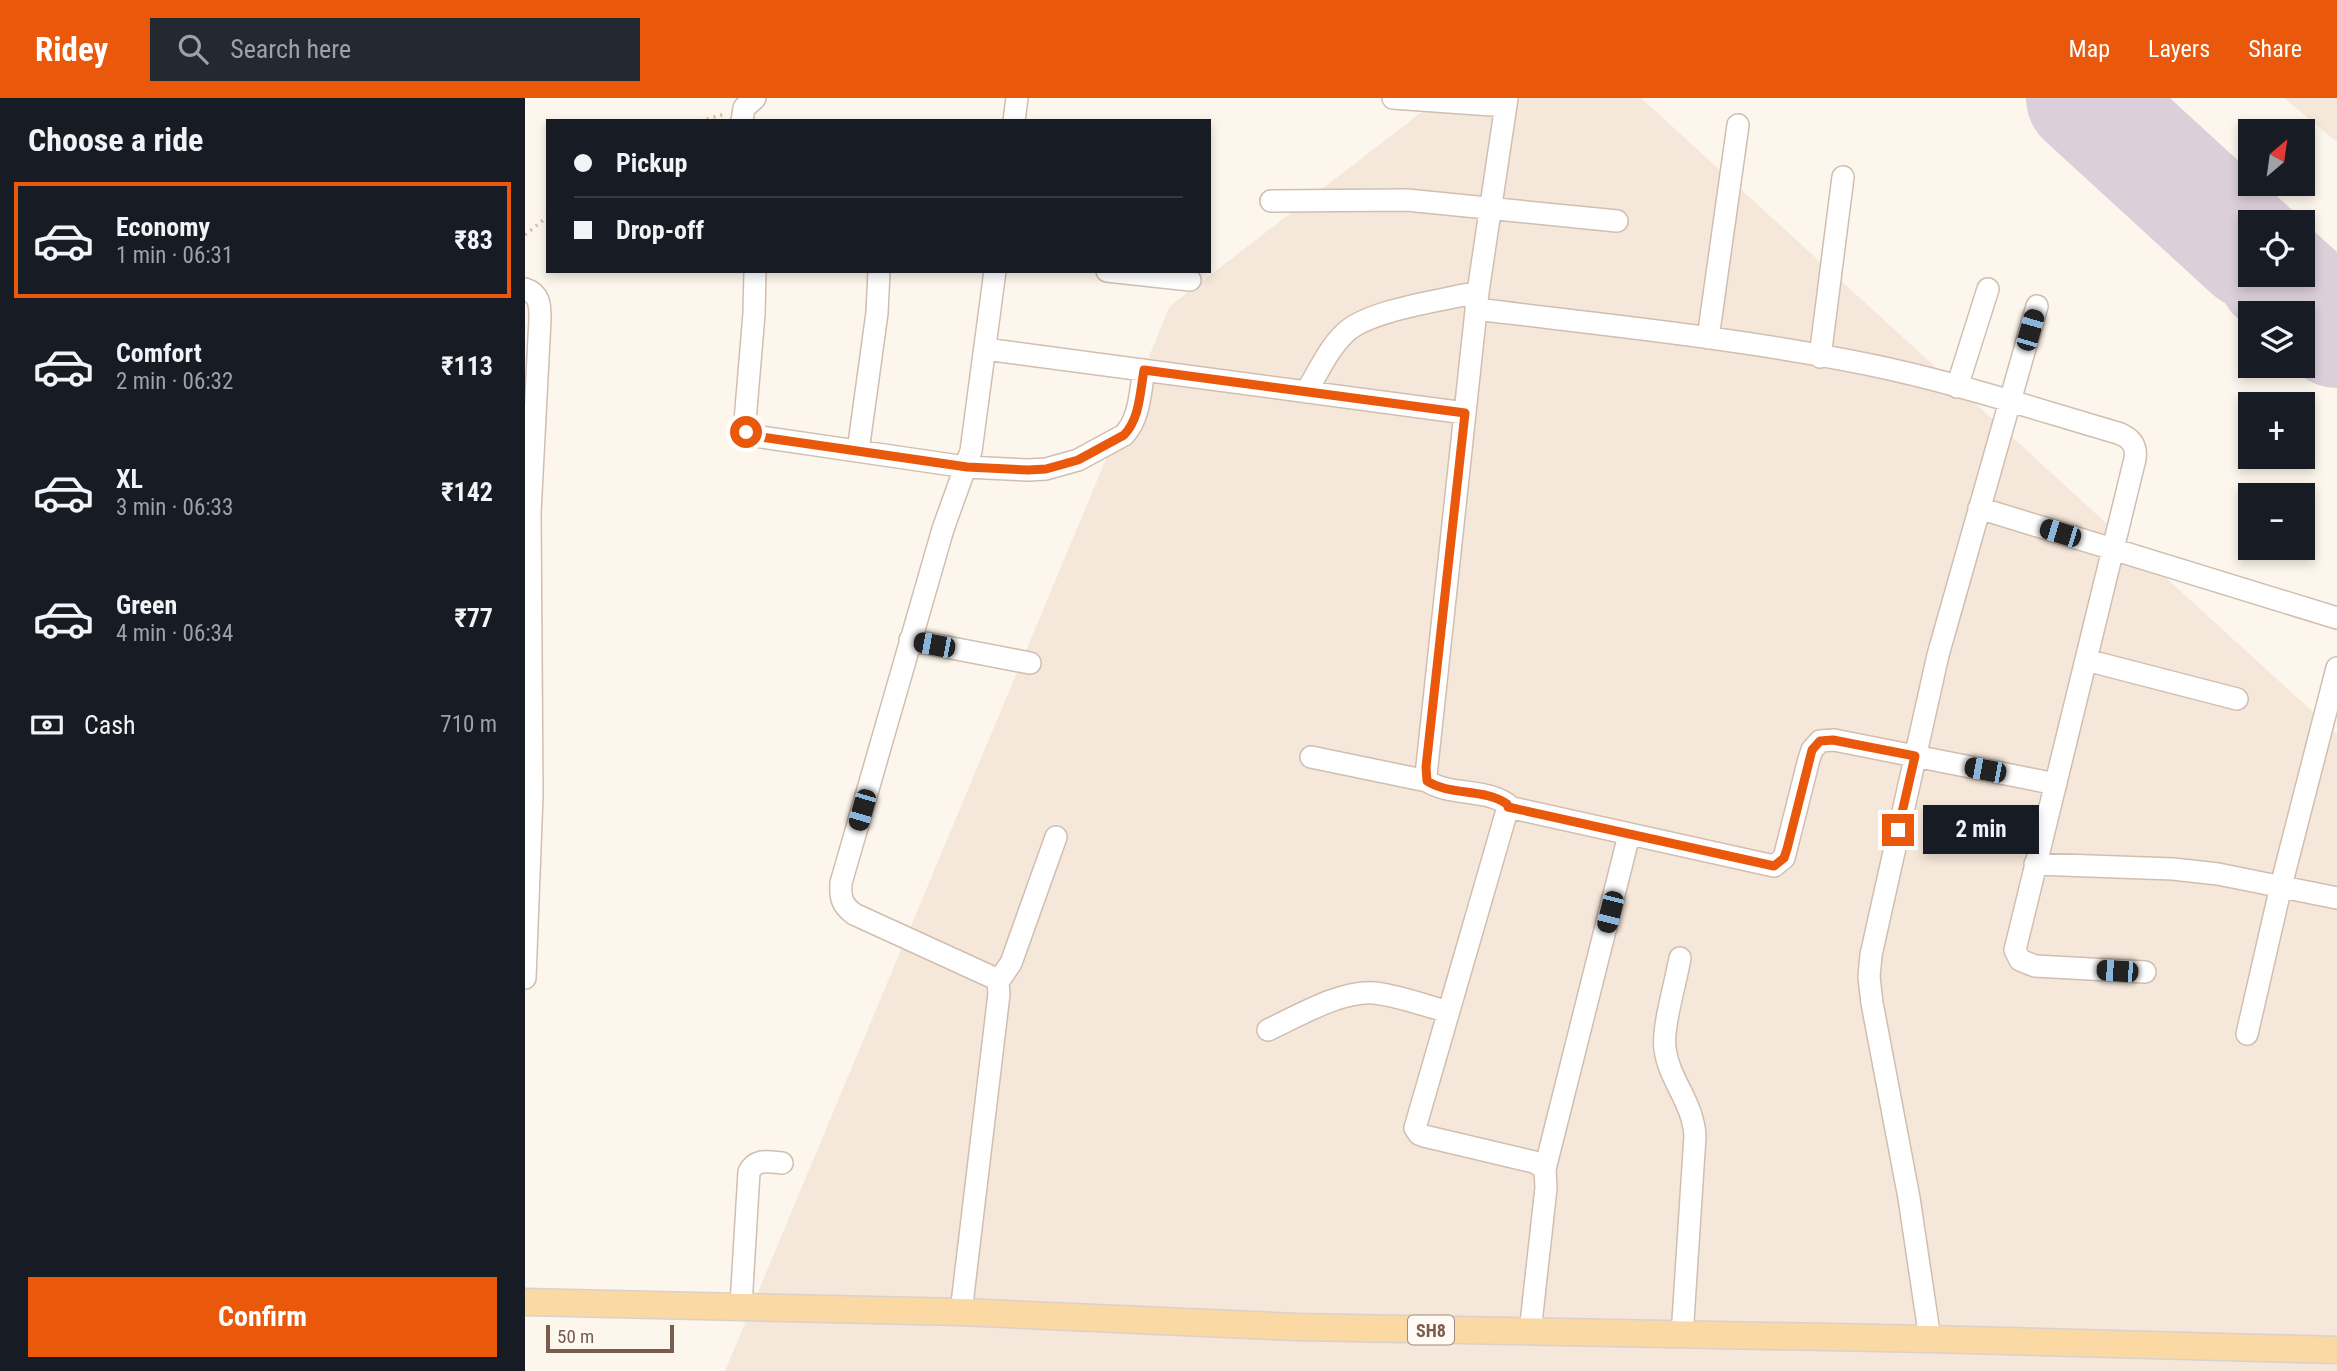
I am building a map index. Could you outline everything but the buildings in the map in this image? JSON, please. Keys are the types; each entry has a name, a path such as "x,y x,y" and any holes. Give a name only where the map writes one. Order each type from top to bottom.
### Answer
{"main road":[{"name":"SH8","path":"525,1302 961,1312 1297,1327 2337,1350"}],"street":[{"path":"1014,119 1017,98"},
{"path":"1393,98 1507,102 1477,301 1426,767 1427,781"},
{"path":"1708,338 1738,125"},
{"path":"1821,356 1843,177"},
{"path":"1271,201 1407,200 1616,221"},
{"path":"755,273 745,421 746,432 754,436 967,467 1046,469 1078,460 1130,429 1138,409 1144,370"},
{"path":"858,451 877,313 879,273"},
{"path":"995,273 976,420 967,467 943,528 910,640 841,883 841,896 844,906 854,914 998,982"},
{"path":"1125,273 1190,280"},
{"path":"525,289 533,292 537,298 540,319 530,513 532,795 525,978"},
{"path":"1957,387 1988,289"},
{"path":"1306,392 1336,343 1356,324 1377,316 1477,301 1867,364 2010,401 2118,433 2131,440 2135,446 2135,459 2015,950 2019,960 2035,966 2145,972"},
{"path":"1930,1339 1909,1198 1869,977 1875,929 1938,655 2037,306"},
{"path":"985,349 1465,413"},
{"path":"1979,508 2337,618"},
{"path":"910,640 1030,663"},
{"path":"2086,660 2237,699"},
{"path":"2247,1034 2281,886 2337,668"},
{"path":"1311,757 1495,798 1508,807 1774,866 1784,858 1809,759 1820,741 1833,740 2056,784"},
{"path":"1508,807 1415,1122 1416,1131 1424,1136 1534,1162 1545,1169"},
{"path":"1530,1332 1546,1188 1545,1169 1629,835"},
{"path":"961,1312 999,994 998,982 1011,963 1056,837"},
{"path":"2035,864 2173,869 2218,874 2337,898"},
{"path":"1680,958 1664,1041 1669,1063 1694,1120 1695,1136 1682,1336"},
{"path":"1268,1030 1355,994 1388,995 1448,1012"},
{"path":"741,1305 749,1172 759,1161 782,1163"}],"path":[{"path":"708,119 747,109"},
{"path":"525,235 546,218"}],"shaded area":[{"path":"1440,98 1641,98 2337,734 2337,1371 725,1371 1170,306"},
{"path":"2284,98 2337,98 2337,142 2315,124 2315,119 2309,119"}],"runway":[{"path":"2084,98 2238,239"},
{"path":"2289,287 2337,330"}],"route":[{"path":"746,432 754,436 967,467 1046,469 1078,460 1130,429 1138,409 1144,370 1465,413 1426,767 1427,781 1437,786 1495,798 1508,807 1774,866 1784,858 1787,849 1812,750 1820,741 1833,740 1915,756 1898,830"}]}
